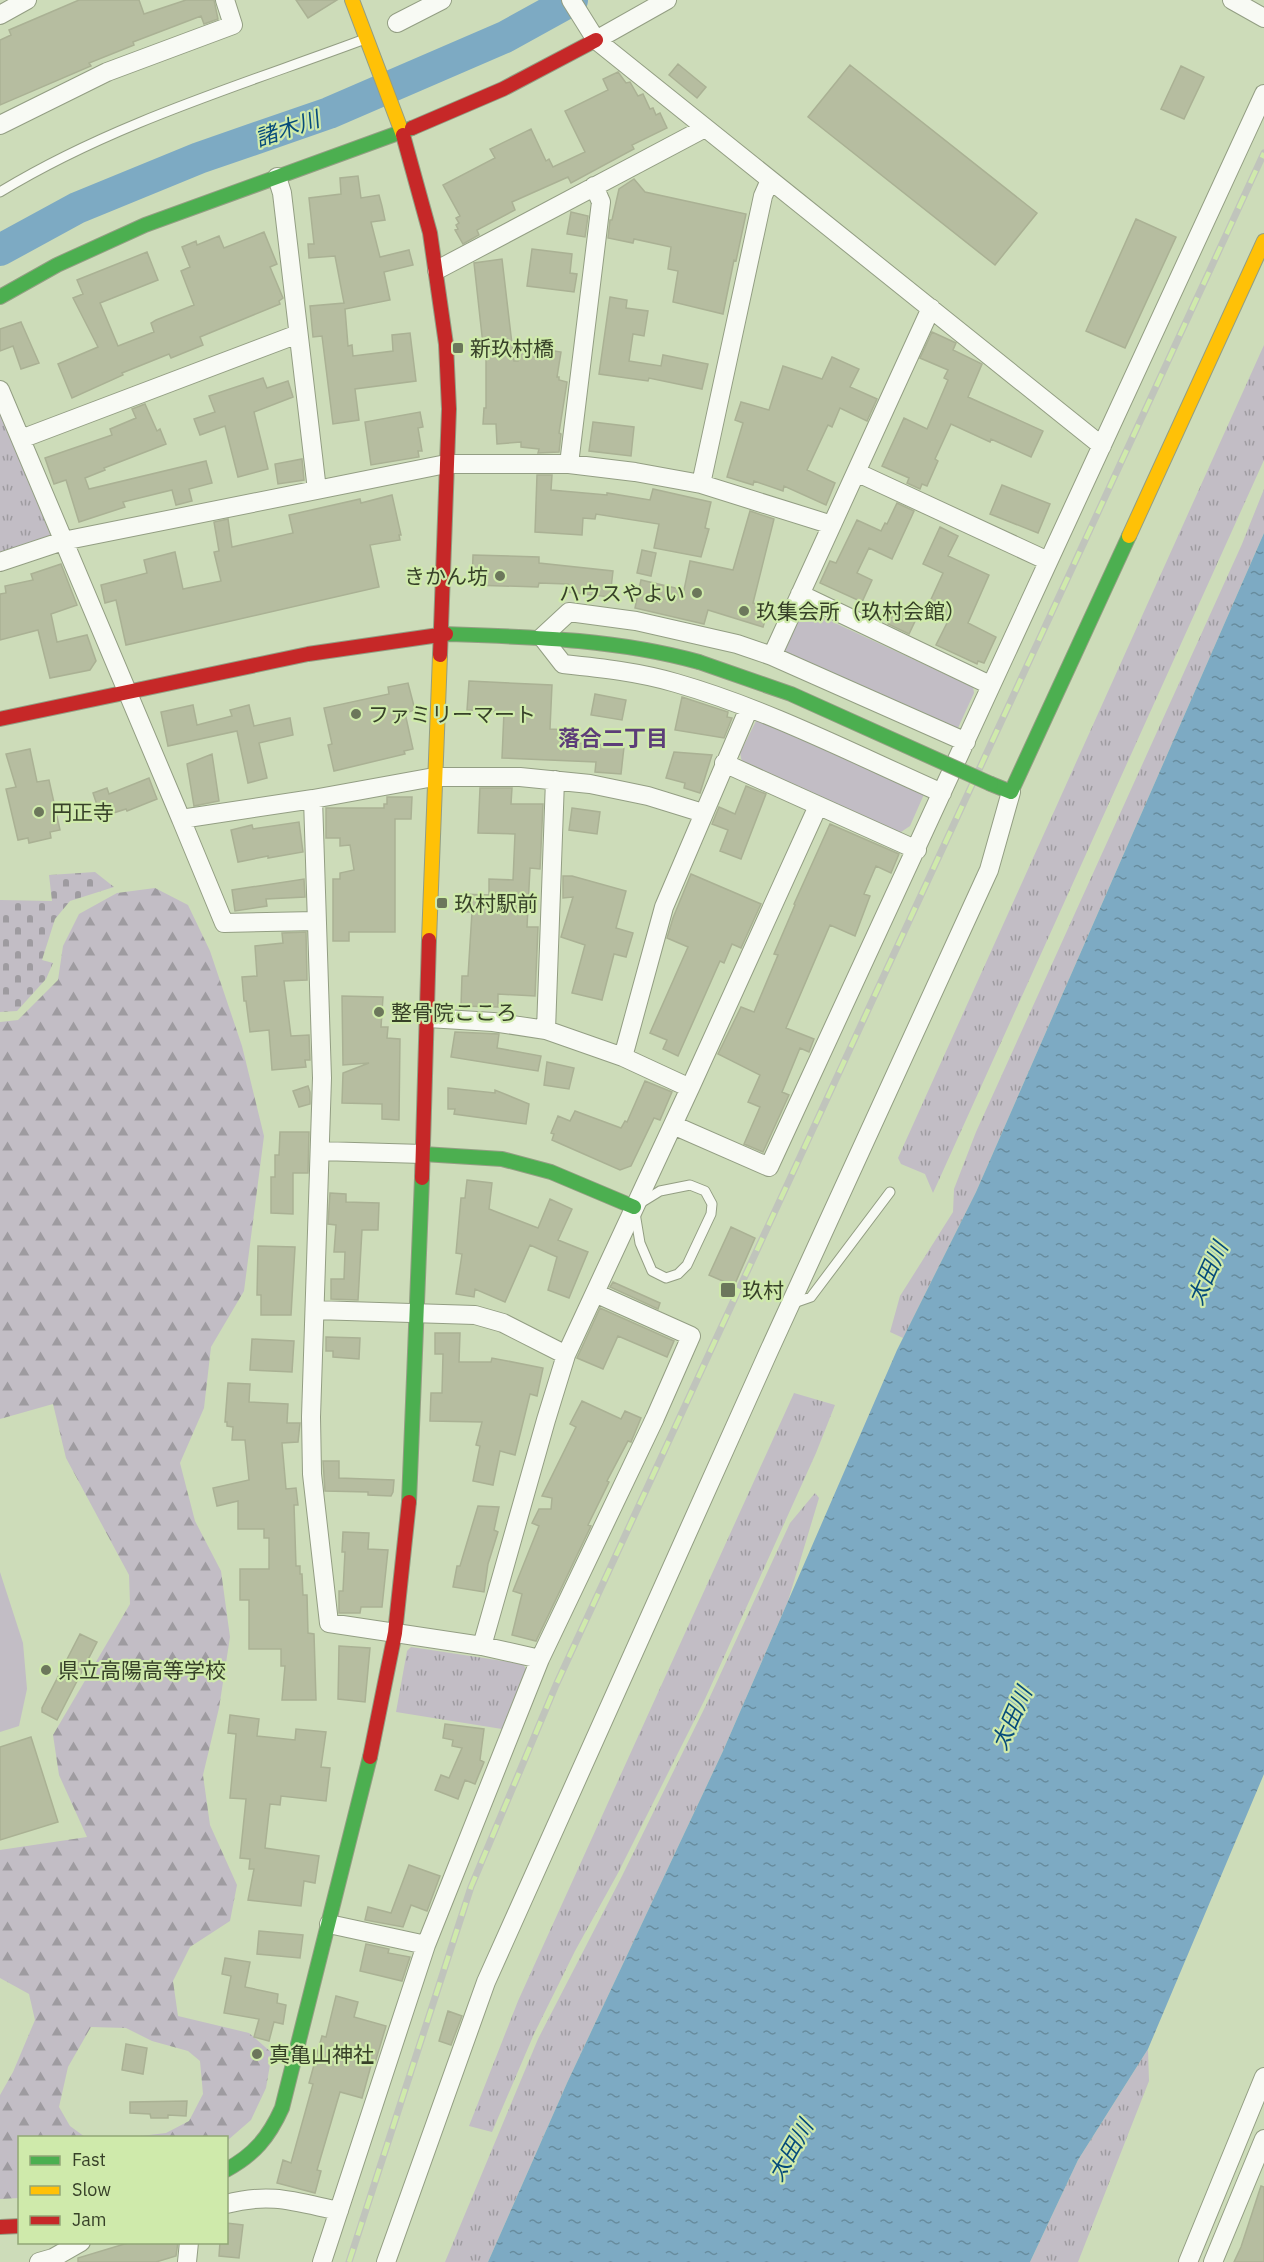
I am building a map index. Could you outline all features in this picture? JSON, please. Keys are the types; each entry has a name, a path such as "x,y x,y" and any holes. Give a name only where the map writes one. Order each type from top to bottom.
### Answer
{"street":[{"path":"0,15 27,0"},
{"path":"0,125 107,72 233,25 225,0"},
{"path":"228,2169 247,2160 270,2136 282,2108 377,1731 395,1633 408,1517 449,409 446,344 430,232 400,126 352,0"},
{"path":"397,23 442,0"},
{"path":"571,0 593,35 705,128 1102,446"},
{"path":"0,297 57,265 145,225 277,177 400,126 503,88 593,35 667,0"},
{"path":"1232,0 1264,18"},
{"path":"673,1125 769,1167 1264,94"},
{"path":"437,270 705,128"},
{"path":"277,177 282,193 317,490"},
{"path":"701,484 763,196 770,180"},
{"path":"569,464 601,202 594,186"},
{"path":"386,2262 486,1982 989,870 1011,792 1264,241"},
{"path":"772,656 931,308"},
{"path":"21,440 298,334"},
{"path":"0,390 224,923 316,921"},
{"path":"0,562 63,541 446,464 569,464 635,472 701,484 832,525"},
{"path":"856,472 1048,561"},
{"path":"800,594 990,685"},
{"path":"542,637 569,612 647,624 737,644 772,656 966,742"},
{"path":"0,719 308,654 441,634 542,637 609,643 662,652 699,662 792,694 1011,792"},
{"path":"542,637 563,664 618,670 676,683 749,708 942,793"},
{"path":"623,1057 664,908 749,708"},
{"path":"724,763 917,850"},
{"path":"181,819 314,799 434,777 520,777 590,784 648,796 703,813"},
{"path":"546,1030 555,780"},
{"path":"314,799 322,1078 312,1474 329,1623 482,1646 540,1659"},
{"path":"482,1646 566,1355 818,806"},
{"path":"428,1018 493,1022 546,1030 623,1057 690,1088"},
{"path":"320,1151 502,1159 551,1172 634,1207"},
{"path":"322,2262 426,1945 540,1659 656,1418 691,1336 595,1293"},
{"path":"315,1310 475,1315 503,1323 566,1355"},
{"path":"329,1924 426,1945"},
{"path":"1188,2262 1264,2077"},
{"path":"1214,2262 1264,2139"},
{"path":"228,2204 247,2199 275,2198 339,2211"},
{"path":"0,2228 18,2226"},
{"path":"39,2262 53,2258 78,2244"},
{"path":"187,2262 189,2244"}],"lane":[{"path":"0,192 99,140 144,121 368,41"},
{"path":"690,1185 705,1191 712,1204 711,1214 687,1265 678,1274 666,1278 652,1270 640,1243 634,1207 660,1191 690,1185"},
{"path":"791,1304 811,1297 890,1192"}],"green space":[{"path":"1264,345 1264,460 933,1193 925,1174 901,1164 898,1158"},
{"path":"0,413 51,536 0,554"},
{"path":"1264,489 1264,533 976,1192 903,1338 890,1332 900,1296 953,1212 954,1189 976,1132 1242,544"},
{"path":"809,611 973,687 974,693 958,728 952,731 783,651 803,612"},
{"path":"761,720 925,792 910,826 898,834 742,762 740,753 756,721"},
{"path":"95,872 114,887 70,901 55,919 42,960 53,963 46,979 17,1011 0,1012 0,900 52,901 49,875"},
{"path":"155,888 188,905 210,951 242,1046 264,1136 244,1291 211,1347 204,1408 180,1463 195,1521 221,1571 230,1637 219,1708 203,1775 210,1825 237,1885 230,1921 190,1947 173,1981 178,2016 249,2033 272,2053 266,2088 251,2120 228,2140 228,2136 140,2136 166,2133 189,2121 203,2094 200,2061 188,2051 152,2041 126,2028 91,2027 68,2067 59,2107 70,2126 84,2136 18,2136 18,2198 0,2199 0,2095 13,2072 35,2020 29,1994 0,1978 0,1850 87,1837 59,1775 53,1735 130,1604 129,1575 66,1458 53,1404 0,1419 0,1022 18,1020 58,980 63,946 79,914 117,893"},
{"path":"794,1393 835,1405 816,1453 705,1699 534,2034 492,2132 469,2126 518,2001"},
{"path":"815,1493 819,1498 788,1601 723,1751 567,2083 488,2262 445,2262 538,2039 622,1876 708,1701 790,1523"},
{"path":"0,1572 23,1643 27,1689 19,1726 0,1732"},
{"path":"411,1647 523,1664 527,1671 502,1729 396,1712 407,1651"},
{"path":"1148,2049 1149,2081 1078,2262 1030,2262 1078,2160"}],"water":[{"name":"太田川","path":"1264,533 1264,1774 1148,2049 1078,2160 1030,2262 488,2262 567,2083 723,1751 897,1350 976,1192"}],"building":[{"path":"79,0 139,0 144,14 186,0 214,0 218,19 204,24 201,16 133,42 134,45 89,63 91,66 0,105 0,40 11,35 9,30"},
{"path":"296,0 337,0 308,18"},
{"path":"678,64 706,87 697,98 669,75"},
{"path":"850,65 1037,213 995,265 808,117"},
{"path":"1181,66 1204,77 1184,119 1161,109"},
{"path":"618,72 626,83 630,82 638,96 643,94 650,109 653,108 656,115 660,113 667,128 632,145 634,149 571,183 568,177 512,202 515,210 477,230 479,235 463,244 455,230 458,229 456,225 459,223 456,218 460,216 443,185 495,158 490,149 531,129 546,161 549,159 553,167 585,152 565,111 608,90 603,79"},
{"path":"358,176 361,198 379,195 382,206 385,220 371,222 380,257 409,250 413,265 384,272 390,300 345,309 348,346 352,345 353,356 393,351 392,335 410,333 416,381 355,389 359,420 333,424 322,336 313,337 310,306 344,303 335,256 309,258 308,244 314,244 309,198 341,194 340,178"},
{"path":"634,179 645,192 746,214 723,314 673,302 678,271 668,269 671,247 634,239 633,243 608,238 610,220 612,220 619,189"},
{"path":"571,212 588,216 585,237 567,234"},
{"path":"1136,219 1176,237 1125,348 1086,331"},
{"path":"264,232 277,264 270,267 283,298 279,301 280,304 200,337 203,345 171,358 169,354 122,373 123,375 72,398 58,364 98,347 73,298 83,294 77,280 147,252 158,280 100,303 118,346 154,332 151,323 156,320 194,305 181,271 190,267 182,247 196,241 197,245 219,236 224,248"},
{"path":"532,249 572,254 570,273 577,274 574,292 527,286"},
{"path":"502,259 514,361 518,361 520,345 561,352 557,377 567,382 559,433 561,434 559,452 538,453 539,449 521,447 521,442 497,444 496,424 483,424 484,408 486,408 486,354 484,354 474,263"},
{"path":"610,297 627,300 626,308 648,311 644,336 633,334 629,361 661,366 663,355 708,364 702,389 649,378 648,381 599,374"},
{"path":"21,322 39,363 21,369 13,346 0,351 0,329"},
{"path":"932,332 956,343 953,350 982,364 968,397 1043,431 1031,457 951,424 935,459 938,461 927,486 922,484 920,489 907,483 909,478 882,466 904,418 927,429 948,380 944,378 948,370 920,358"},
{"path":"832,357 859,369 850,387 877,399 867,421 840,408 832,427 828,425 807,470 835,483 826,505 784,486 783,491 754,481 753,485 727,477 743,423 735,420 741,402 769,410 783,366 822,379"},
{"path":"263,378 267,388 288,381 293,397 254,412 268,469 238,477 225,426 200,435 194,419 215,412 209,396"},
{"path":"145,404 157,431 160,429 166,444 104,468 105,470 85,478 89,489 206,461 212,483 189,489 192,501 176,505 172,490 123,502 125,507 79,522 66,480 54,484 45,458 112,435 110,429 136,418 132,409"},
{"path":"420,412 423,427 418,428 422,451 418,451 419,457 371,465 365,422"},
{"path":"593,422 634,427 631,456 589,451"},
{"path":"302,459 304,480 278,484 275,464"},
{"path":"537,475 552,475 551,490 607,495 607,493 650,500 653,489 711,502 705,528 709,529 701,557 654,548 659,524 596,514 595,519 583,518 582,535 535,532"},
{"path":"1002,485 1050,504 1038,533 990,514"},
{"path":"392,495 401,535 399,535 400,540 370,545 379,587 126,645 116,600 105,603 101,585 147,573 144,560 175,552 183,589 221,581 214,552 219,551 214,522 228,519 232,547 293,533 289,515 360,499 361,503"},
{"path":"897,503 914,511 892,559 869,548 857,573 872,580 862,602 820,583 830,561 836,563 857,520 881,531"},
{"path":"750,511 774,519 753,603 769,608 763,627 708,610 704,624 635,608 641,580 684,590 690,561 733,570"},
{"path":"940,527 958,536 948,556 989,575 968,623 996,637 984,663 978,661 977,664 936,645 950,617 928,606 943,573 923,564"},
{"path":"642,550 656,553 651,576 637,573"},
{"path":"473,555 539,557 539,563 613,571 610,597 567,592 568,584 539,583 538,587 472,585"},
{"path":"61,564 77,605 51,614 57,642 87,635 96,661 90,670 50,678 38,630 0,640 0,594 6,593 5,586 33,580 31,574"},
{"path":"895,607 917,617 909,634 888,624"},
{"path":"469,681 552,685 550,729 568,730 567,742 624,747 621,774 595,772 596,762 502,758 504,712 467,710"},
{"path":"408,683 415,710 405,713 413,749 404,751 405,754 334,771 328,745 332,744 324,708 389,694 388,687"},
{"path":"595,694 626,700 622,720 591,715"},
{"path":"682,697 728,712 727,717 732,718 724,738 675,730"},
{"path":"193,705 197,725 232,716 230,710 249,705 254,726 290,718 293,735 259,743 267,778 248,783 237,731 168,746 161,712"},
{"path":"30,749 37,782 49,780 60,830 50,832 51,838 29,843 28,838 18,840 6,789 16,787 6,754"},
{"path":"674,752 712,755 700,793 684,788 685,783 666,778"},
{"path":"212,754 219,801 194,806 187,764"},
{"path":"149,778 157,799 127,811 126,809 101,817 93,793 107,788 109,794"},
{"path":"746,786 766,794 741,859 720,851 728,830 712,824 719,807 735,814"},
{"path":"480,788 512,788 511,804 543,804 540,869 530,868 527,927 538,927 535,996 498,994 498,1007 461,1006 462,976 468,976 472,912 460,912 461,894 489,895 489,879 513,880 515,834 478,833"},
{"path":"387,797 412,797 411,819 395,819 395,932 349,932 349,941 333,941 333,879 340,879 340,873 354,870 350,845 340,846 340,838 326,838 326,808 384,808 384,804 387,804"},
{"path":"572,808 600,812 597,834 569,830"},
{"path":"299,822 303,852 238,862 231,830 252,825 253,829"},
{"path":"830,824 899,854 891,873 876,866 864,894 870,896 855,936 830,925 786,1028 814,1039 809,1052 800,1048 782,1092 789,1095 763,1152 744,1144 760,1107 748,1102 760,1075 718,1054 741,1007 754,1012 778,955 774,954 794,904"},
{"path":"691,874 761,904 741,948 732,944 724,963 720,961 678,1056 663,1049 667,1040 650,1033 688,947 667,938"},
{"path":"563,876 572,876 626,891 616,928 633,933 626,957 614,954 602,1000 572,993 585,945 561,937 573,897 563,898"},
{"path":"304,879 305,897 266,899 267,906 235,911 232,890"},
{"path":"306,932 307,980 284,981 291,1036 309,1035 310,1060 305,1060 306,1067 272,1070 269,1030 250,1032 242,977 257,976 255,946 283,943 282,933"},
{"path":"342,996 383,997 381,1027 388,1027 387,1038 400,1039 399,1120 382,1119 382,1104 342,1103 343,1073 369,1063 343,1065"},
{"path":"455,1032 499,1034 497,1048 541,1056 538,1071 451,1057"},
{"path":"547,1062 574,1068 569,1089 544,1085"},
{"path":"645,1081 672,1092 660,1120 654,1118 631,1166 620,1170 552,1140 554,1134 551,1133 558,1116 570,1121 575,1111 621,1128 625,1121 627,1122"},
{"path":"308,1086 310,1104 299,1107 293,1091"},
{"path":"448,1088 495,1093 495,1090 529,1104 526,1124 454,1114 455,1109 448,1109"},
{"path":"280,1132 309,1132 308,1173 293,1173 293,1214 271,1213 271,1177 275,1177 275,1155 279,1155"},
{"path":"467,1180 492,1183 489,1209 538,1228 550,1199 572,1209 558,1240 588,1252 569,1298 548,1290 557,1257 530,1245 505,1302 475,1289 474,1297 456,1294 462,1254 456,1253 461,1198 465,1198"},
{"path":"330,1193 346,1194 346,1202 379,1203 378,1230 362,1230 358,1300 331,1299 331,1279 344,1279 345,1252 334,1252 336,1225 328,1224"},
{"path":"731,1227 755,1238 734,1286 709,1275"},
{"path":"258,1246 295,1247 291,1315 261,1315 261,1295 257,1295"},
{"path":"613,1282 660,1303 658,1309 610,1287"},
{"path":"600,1308 674,1341 667,1357 618,1336 603,1369 577,1358"},
{"path":"435,1333 460,1333 459,1362 491,1362 492,1358 543,1368 537,1396 530,1394 515,1455 500,1451 493,1485 473,1481 480,1446 476,1445 482,1422 430,1421 431,1393 442,1393 443,1354 435,1354"},
{"path":"326,1337 360,1338 359,1359 333,1357 333,1351 326,1351"},
{"path":"252,1339 294,1341 292,1372 250,1370"},
{"path":"228,1383 250,1384 249,1402 288,1404 287,1423 300,1423 298,1442 282,1443 286,1489 296,1488 298,1505 294,1505 296,1566 300,1566 300,1574 302,1574 303,1595 307,1595 308,1633 314,1634 316,1700 282,1700 285,1666 281,1666 281,1649 249,1649 249,1600 240,1600 240,1569 269,1569 269,1538 264,1538 264,1529 238,1529 238,1501 217,1506 213,1488 249,1480 245,1440 232,1440 233,1427 227,1426 225,1422"},
{"path":"582,1401 621,1419 625,1411 641,1418 631,1442 628,1441 607,1481 609,1482 588,1525 591,1526 536,1641 512,1635 522,1594 513,1591 539,1526 532,1523 539,1509 551,1509 552,1498 542,1496 576,1427 570,1424"},
{"path":"323,1461 339,1461 339,1478 394,1480 393,1492 391,1496 368,1495 368,1492 325,1491"},
{"path":"478,1506 499,1507 494,1530 498,1532 488,1564 484,1592 453,1587 457,1566 460,1566"},
{"path":"343,1532 369,1533 368,1549 388,1550 382,1607 361,1607 360,1613 339,1613 339,1591 343,1591 345,1552 342,1552"},
{"path":"80,1634 97,1642 57,1720 42,1712 42,1708"},
{"path":"339,1646 370,1648 365,1702 338,1699"},
{"path":"230,1715 259,1719 257,1736 295,1740 296,1729 326,1732 321,1767 330,1768 326,1801 281,1796 280,1805 270,1804 265,1848 319,1856 315,1883 304,1881 301,1906 248,1900 254,1869 249,1869 250,1859 240,1858 246,1799 230,1798 236,1734 228,1733"},
{"path":"445,1724 484,1729 480,1760 484,1762 475,1784 465,1780 458,1799 435,1790 441,1775 449,1778 462,1748 452,1746 453,1740 443,1738"},
{"path":"31,1737 58,1822 0,1840 0,1747"},
{"path":"409,1865 440,1876 427,1911 411,1905 403,1927 365,1920 368,1907 391,1913"},
{"path":"259,1931 303,1935 300,1958 257,1954"},
{"path":"366,1944 389,1949 388,1953 410,1957 402,1981 360,1971"},
{"path":"225,1958 250,1962 245,1987 278,1994 277,2003 286,2005 283,2024 274,2022 269,2041 254,2037 259,2019 224,2013 231,1976 222,1974"},
{"path":"336,1996 358,2002 354,2017 386,2026 375,2063 372,2062 362,2098 340,2092 317,2170 321,2171 315,2193 277,2183 283,2160 291,2163 313,2084 309,2083 322,2036 326,2037"},
{"path":"448,2011 462,2016 451,2045 439,2041"},
{"path":"126,2044 147,2048 143,2074 122,2070"},
{"path":"187,2101 186,2116 168,2115 168,2118 151,2118 150,2114 130,2113 130,2102"},
{"path":"1261,2186 1264,2187 1264,2262 1234,2262 1241,2247"},
{"path":"228,2223 243,2225 239,2258 219,2256 220,2244 228,2244"},
{"path":"124,2244 178,2244 176,2256 156,2262 78,2262 78,2258"}],"waterway":[{"name":"諸木川","path":"0,250 77,208 199,158 329,113 505,37 572,0"}],"railway":[{"path":"349,2262 471,1887 556,1685 1264,153"}],"traffic: fast":[{"path":"0,297 57,265 145,225 412,128"},
{"path":"991,784 1011,792 1129,536"},
{"path":"446,634 542,638 605,644 637,648 699,662"},
{"path":"699,662 791,694 991,784"},
{"path":"423,1154 502,1159 551,1172 634,1207"},
{"path":"409,1502 422,1178"},
{"path":"228,2169 245,2158 260,2144 272,2128 282,2108 370,1757"}],"traffic: slow":[{"path":"352,0 403,135"},
{"path":"1129,536 1264,241"},
{"path":"429,940 440,655"}],"traffic: jam":[{"path":"412,128 503,89 596,40"},
{"path":"403,135 430,233 446,344 449,409 440,655"},
{"path":"0,719 308,654 446,634"},
{"path":"422,1178 429,940"},
{"path":"370,1757 395,1633 409,1502"},
{"path":"0,2227 18,2226"}],"place":[{"name":"新玖村橋","path":"458,348"},
{"name":"きかん坊","path":"500,576"},
{"name":"ハウスやよい","path":"697,593"},
{"name":"玖集会所（玖村会館）","path":"744,611"},
{"name":"ファミリーマート","path":"356,714"},
{"name":"円正寺","path":"39,812"},
{"name":"玖村駅前","path":"442,903"},
{"name":"整骨院こころ","path":"379,1012"},
{"name":"玖村","path":"728,1290"},
{"name":"県立高陽高等学校","path":"46,1670"},
{"name":"真亀山神社","path":"257,2054"}],"district":[{"name":"落合二丁目","path":"613,737"}]}
